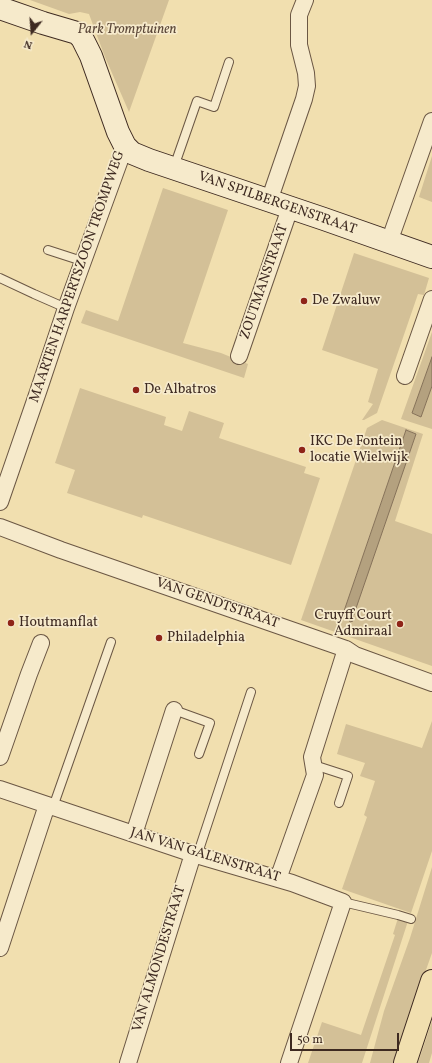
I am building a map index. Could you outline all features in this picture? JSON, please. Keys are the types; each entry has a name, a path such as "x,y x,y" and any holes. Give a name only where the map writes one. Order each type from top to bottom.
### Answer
{"highway":[{"path":"405,1063 432,981"}],"street":[{"path":"269,201 307,86 306,73 299,45 299,15 305,0"},
{"name":"MAARTEN HARPERTSZOON TROMPWEG","path":"0,8 77,33 82,38 86,45 118,132 125,146 5,469 0,502"},
{"path":"389,242 432,122"},
{"name":"VAN SPILBERGENSTRAAT","path":"125,146 132,154 432,258"},
{"name":"ZOUTMANSTRAAT","path":"239,356 290,208"},
{"path":"405,376 432,299"},
{"name":"VAN GENDTSTRAAT","path":"0,526 75,555 346,649 355,655 432,683"},
{"path":"0,757 41,643"},
{"path":"278,879 315,775 312,757 346,649"},
{"path":"134,834 174,710"},
{"name":"JAN VAN GALENSTRAAT","path":"0,789 195,855 278,879 343,902"},
{"path":"0,948 50,806"},
{"name":"VAN ALMONDESTRAAT","path":"128,1063 195,855"},
{"path":"289,1063 343,902"}],"lane":[{"path":"173,168 197,101 214,107 229,62"},
{"path":"48,250 82,261"},
{"path":"0,278 66,308"},
{"path":"50,806 111,642"},
{"path":"195,855 251,692"},
{"path":"174,710 210,723 200,754"},
{"path":"314,765 348,776 339,802"},
{"name":"JAN VAN GALENSTRAAT","path":"343,902 410,919"}],"green space":[{"name":"Park Tromptuinen","path":"30,0 169,0 129,112 105,57 89,14 80,12 69,14"},
{"path":"432,156 432,202 419,197"},
{"path":"163,188 228,210 183,343 221,353 248,364 244,378 81,323 86,310 118,321"},
{"path":"354,253 429,278 424,295 418,294 377,413 364,420 362,420 373,404 368,402 378,369 322,350"},
{"path":"432,332 432,357 412,413 421,417 432,386 432,429 401,419"},
{"path":"80,388 166,417 164,425 182,431 189,411 224,423 219,438 306,467 304,473 320,478 291,565 143,515 142,518 67,493 75,470 55,463"},
{"path":"382,420 423,434 395,521 432,534 432,666 301,620 367,428","holes":["406,430 416,434 353,616 350,622 349,619 343,617 343,614"]},
{"path":"432,721 432,851 411,913 342,889 367,817 364,815 375,781 360,776 365,763 337,754 346,724 422,748"},
{"path":"432,867 432,953 393,1063 370,1063 384,1011 410,938"},
{"path":"398,918 408,921 362,1063 308,1063 322,1022 361,1035 395,935 393,934"},
{"path":"432,1021 432,1053 429,1063 418,1063"}],"shaded area":[{"path":"432,357 432,386 421,417 412,413"},
{"path":"406,430 416,434 352,617 353,621 350,622 349,619 343,617 343,614"}],"place":[{"name":"De Zwaluw","path":"304,301"},
{"name":"De Albatros","path":"136,390"},
{"name":"IKC De Fontein locatie Wielwijk","path":"302,450"},
{"name":"Houtmanflat","path":"11,623"},
{"name":"Cruyff Court Admiraal","path":"400,624"},
{"name":"Philadelphia","path":"159,638"}]}
